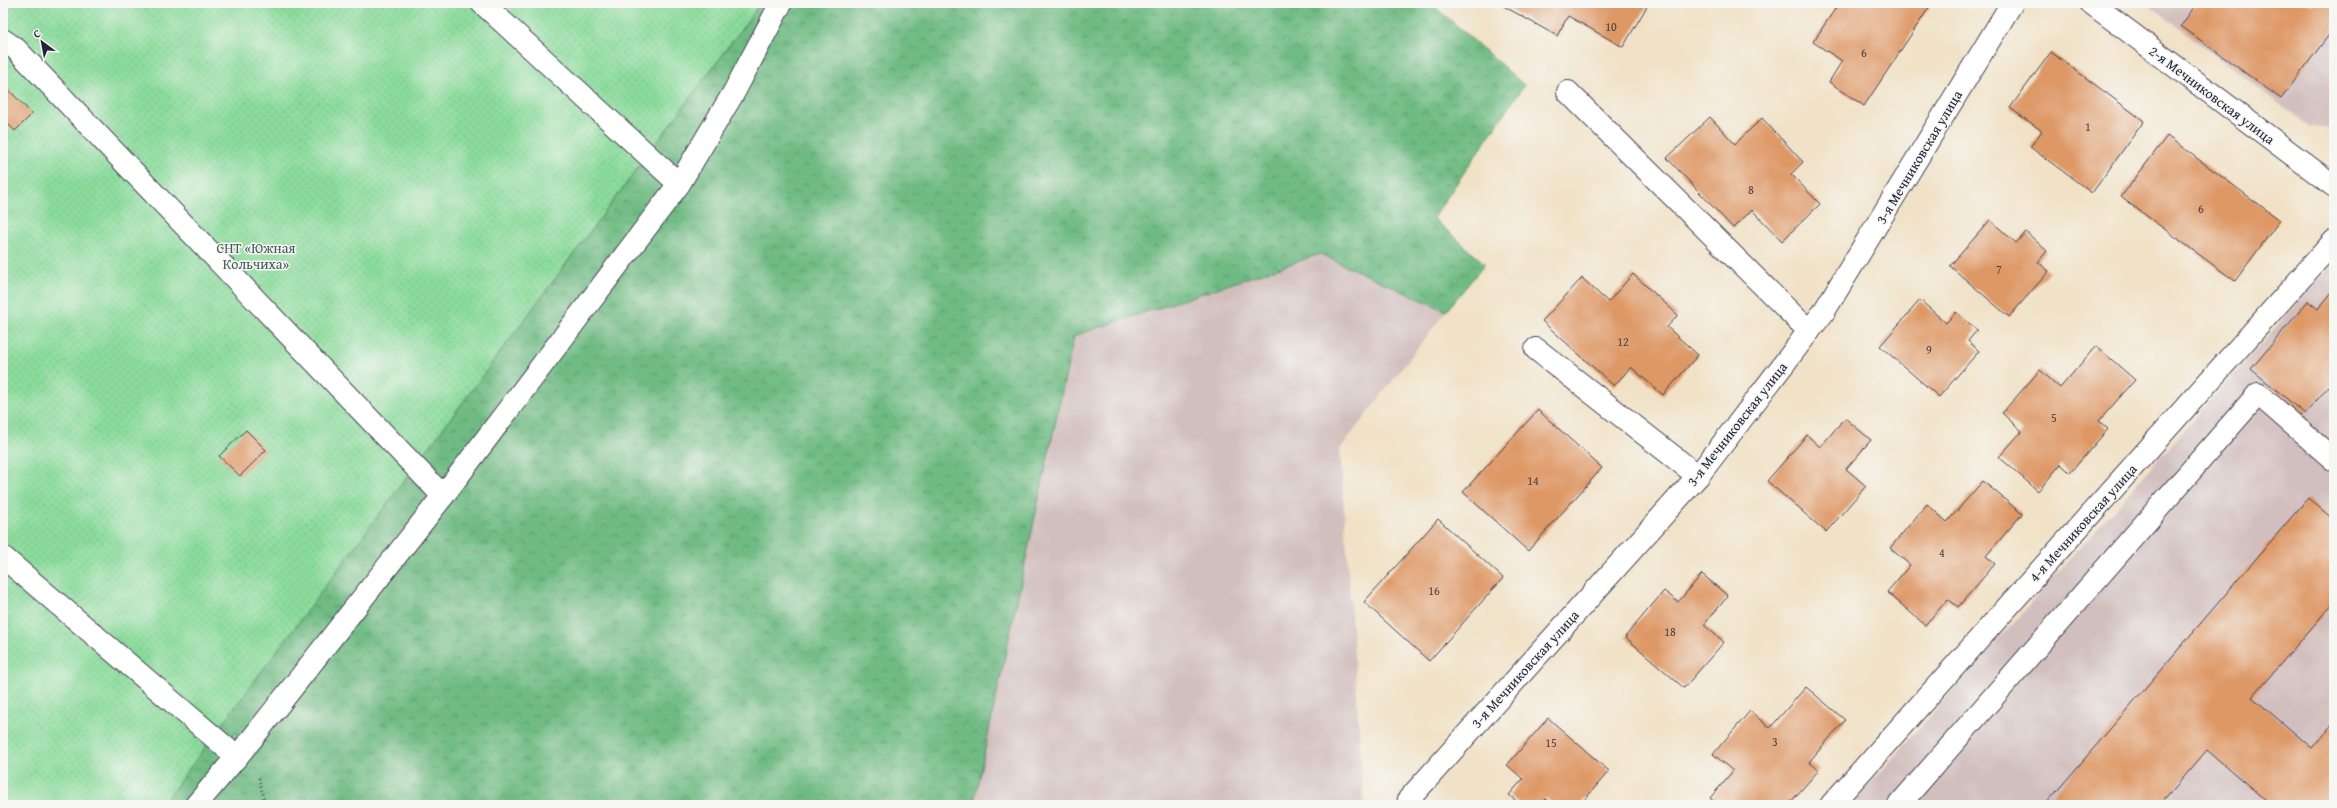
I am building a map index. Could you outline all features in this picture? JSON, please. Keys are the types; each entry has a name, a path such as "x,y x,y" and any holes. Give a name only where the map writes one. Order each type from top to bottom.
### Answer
{"street":[{"path":"482,3 678,184"},
{"path":"196,805 237,757 443,496 678,184 734,92 781,3"},
{"name":"3-я Мечниковская улица","path":"1408,805 1414,793 1698,476 1823,313 2012,3"},
{"name":"2-я Мечниковская улица","path":"2091,3 2334,186"},
{"path":"3,40 16,49 443,496"},
{"path":"1568,92 1809,331"},
{"name":"4-я Мечниковская улица","path":"1831,805 2334,241"},
{"path":"1536,349 1698,476"},
{"path":"1899,805 2258,394 2334,460"},
{"path":"3,557 237,757"}],"shaded area":[{"path":"2146,3 2334,3 2334,129 2310,127"},
{"path":"1320,254 1446,311 1340,449 1364,805 973,805 1074,336"},
{"path":"2334,262 2334,805 1851,805"}],"green space":[{"name":"СНТ «Южная Кольчиха»","path":"3,3 761,3 162,805 3,805"},
{"path":"761,3 1431,3 1524,85 1433,218 1485,264 1446,311 1320,254 1074,336 973,805 162,805"}],"building":[{"path":"1498,3 1649,3 1623,47 1568,16 1557,36"},
{"path":"1839,3 1932,3 1864,106 1829,82 1842,61 1813,42"},
{"path":"2197,3 2331,3 2334,5 2334,28 2281,99 2181,26"},
{"path":"2051,52 2144,121 2092,193 2030,147 2042,131 2010,108"},
{"path":"7,88 32,114 15,131 3,119 3,92"},
{"path":"1710,117 1735,144 1762,118 1803,162 1791,174 1820,204 1782,241 1752,210 1733,228 1667,158"},
{"path":"2167,136 2280,220 2235,281 2121,197"},
{"path":"1990,220 2016,243 2026,232 2047,251 2038,262 2049,271 2009,317 1950,266"},
{"path":"1633,274 1678,315 1667,327 1698,355 1663,395 1631,367 1614,386 1542,321 1582,278 1608,302"},
{"path":"2334,290 2334,380 2305,414 2251,369 2308,301 2318,309"},
{"path":"1920,300 1946,323 1956,312 1977,330 1968,341 1979,351 1939,397 1880,346"},
{"path":"2096,346 2135,380 2099,421 2108,429 2070,473 2061,464 2038,491 1999,457 2022,431 2002,413 2040,370 2060,388"},
{"path":"1538,410 1602,468 1528,551 1463,492"},
{"path":"1845,418 1871,440 1846,469 1866,486 1826,532 1767,481 1807,435 1820,447"},
{"path":"246,430 266,450 240,476 219,456"},
{"path":"1983,481 2022,514 1986,556 1995,564 1958,607 1948,599 1925,625 1887,592 1910,565 1890,548 1927,504 1947,522"},
{"path":"2308,498 2334,520 2334,602 2252,697 2312,748 2334,722 2334,805 2271,805 2207,750 2160,805 2045,805"},
{"path":"1438,519 1503,578 1429,661 1364,602"},
{"path":"1702,574 1728,596 1704,625 1724,642 1684,688 1625,637 1664,591 1678,602"},
{"path":"1806,687 1845,720 1809,762 1819,770 1788,805 1718,805 1710,798 1733,771 1713,754 1750,711 1770,728"},
{"path":"1548,718 1609,771 1580,805 1554,805 1546,799 1541,805 1521,805 1509,795 1523,779 1507,765"}]}
